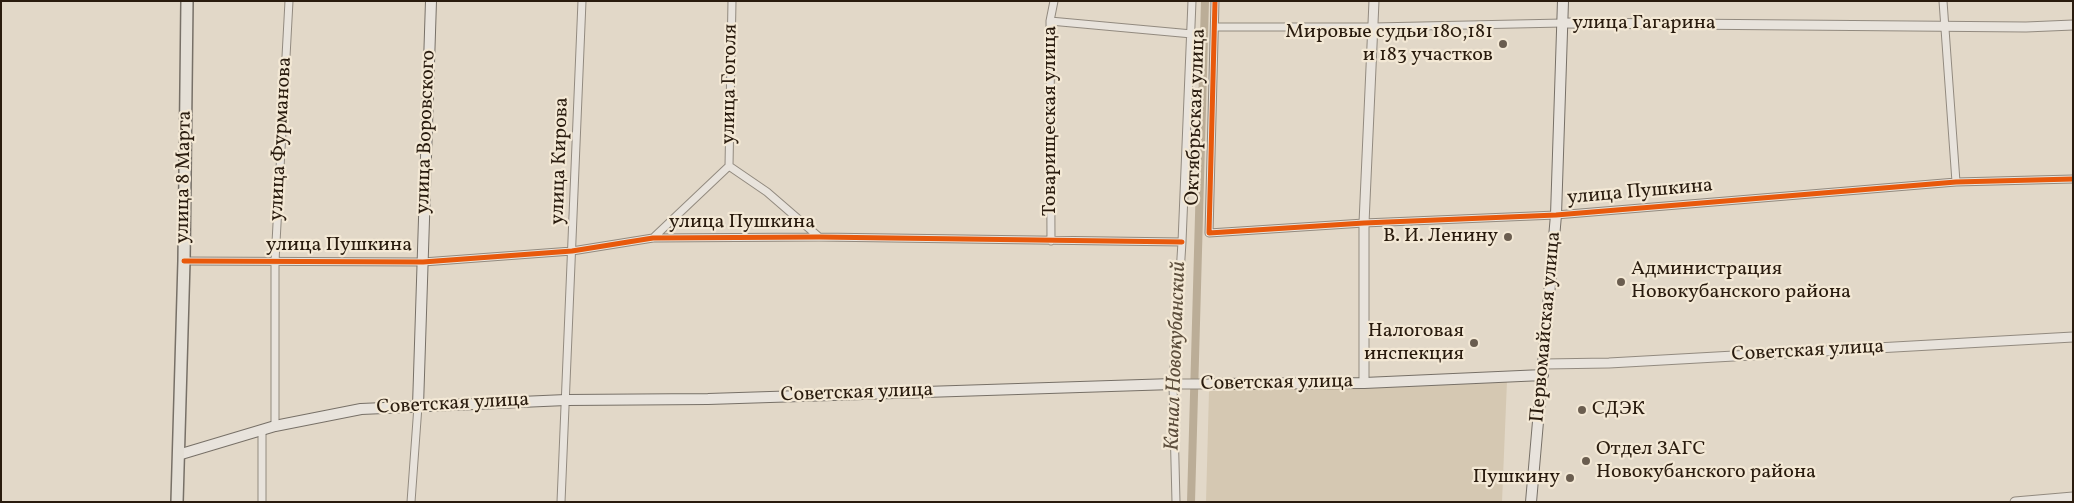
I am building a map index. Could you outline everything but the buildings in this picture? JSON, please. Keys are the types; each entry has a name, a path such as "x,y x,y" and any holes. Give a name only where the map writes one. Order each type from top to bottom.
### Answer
{"main road":[{"name":"улица 8 Марта","path":"177,502 184,261 187,1"},
{"name":"улица Воровского","path":"418,406 432,1"},
{"name":"Первомайская улица","path":"1531,502 1556,215 1564,1"},
{"name":"Советская улица","path":"1211,384 1364,383 1543,375"},
{"name":"Советская улица","path":"178,455 275,426 361,409 566,400 708,399 1173,384"}],"street":[{"name":"улица Фурманова","path":"275,426 275,261 289,1"},
{"name":"улица Кирова","path":"561,502 582,1"},
{"name":"улица Гоголя","path":"653,238 729,166 732,1"},
{"name":"Товарищеская улица","path":"1051,241 1050,20 1054,1"},
{"name":"Октябрьская улица","path":"1176,502 1173,384 1182,242 1192,1"},
{"name":"Октябрьская улица","path":"1209,233 1215,1"},
{"path":"1364,383 1364,223 1374,1"},
{"path":"1943,1 1956,182"},
{"path":"1050,20 1192,34"},
{"name":"улица Гагарина","path":"1215,27 1374,27 1563,23 2026,27 2073,25"},
{"name":"улица Гоголя","path":"729,166 767,192 819,237"},
{"name":"улица Пушкина","path":"1209,233 1364,223 1556,215 1956,182 2073,178"},
{"name":"улица Пушкина","path":"184,261 423,262 572,251 653,238 819,237 1182,242"},
{"name":"Советская улица","path":"1544,364 1609,363 2073,337"},
{"name":"Советская улица","path":"1173,384 1211,384"},
{"name":"улица Воровского","path":"411,502 418,406"},
{"path":"262,430 262,502"},
{"path":"2015,502 2073,497"}],"shaded area":[{"path":"1507,381 1502,502 1206,502 1209,391"}],"waterway":[{"name":"Канал Новокубанский","path":"1191,502 1205,1"}],"cycle path":[{"path":"1215,1 1209,233 1364,223 1556,215 1956,182 2073,179"},
{"path":"184,261 423,262 572,251 653,238 819,237 1182,242"}],"place":[{"name":"Мировые судьи 180,181 и 183 участков","path":"1503,44"},
{"name":"В. И. Ленину","path":"1508,237"},
{"name":"Администрация Новокубанского района","path":"1621,282"},
{"name":"Налоговая инспекция","path":"1474,343"},
{"name":"СДЭК","path":"1582,410"},
{"name":"Отдел ЗАГС Новокубанского района","path":"1586,461"},
{"name":"Пушкину","path":"1570,478"}]}
